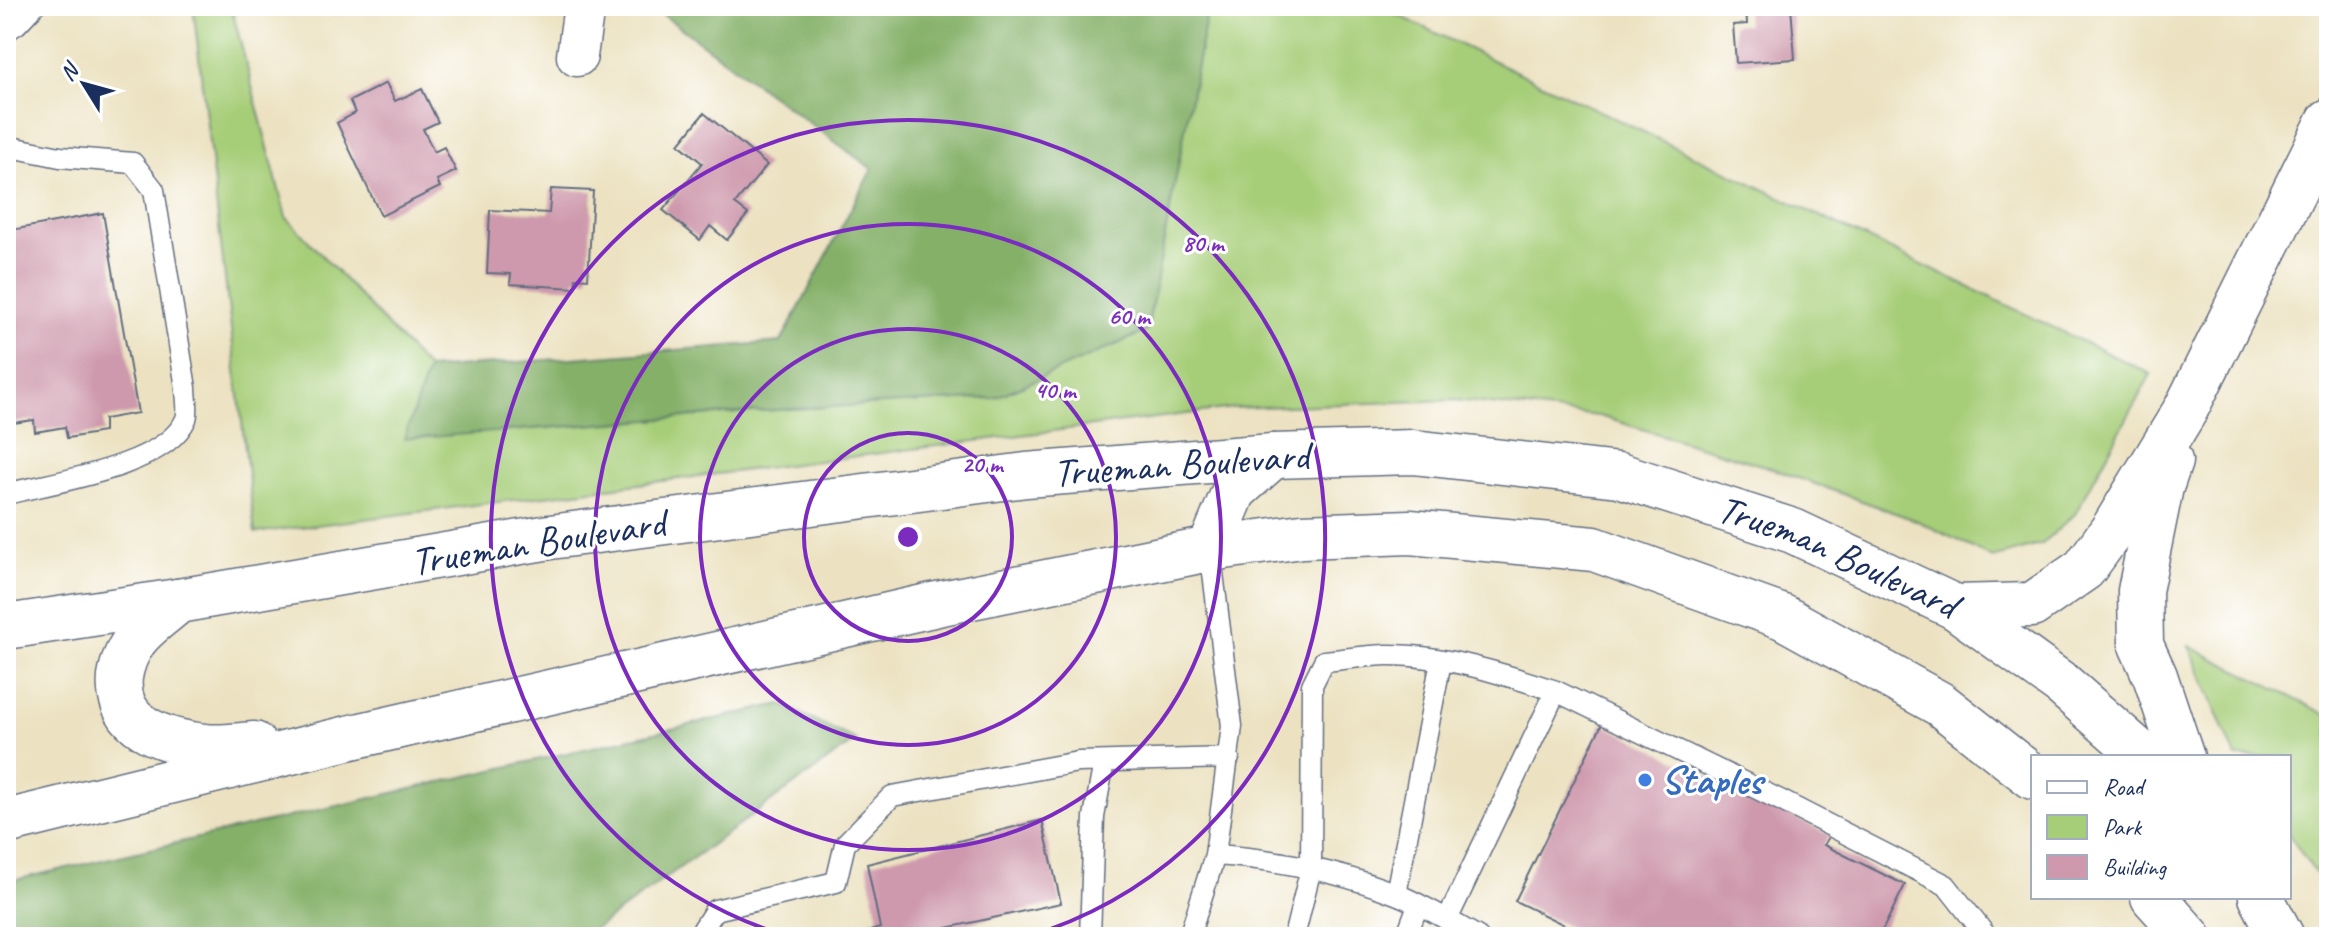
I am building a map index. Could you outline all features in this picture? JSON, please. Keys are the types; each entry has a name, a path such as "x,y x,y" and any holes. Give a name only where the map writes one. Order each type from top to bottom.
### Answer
{"main road":[{"path":"1955,607 2032,605 2084,569 2113,529 2186,409 2329,121"},
{"path":"2181,755 2155,676 2141,645 2140,591 2161,487 2186,409"},
{"name":"Trueman Boulevard","path":"6,627 566,535 1026,475 1273,456 1413,452 1619,475 1793,531 1955,607 2063,685 2143,755"},
{"path":"1210,549 1234,491 1273,456"},
{"name":"Trueman Boulevard","path":"6,822 352,737 937,604 1210,549 1302,536 1410,532 1594,549 1783,617 1940,704 2031,775"},
{"path":"178,601 135,640 122,661 121,700 127,714 147,731 207,747 352,737"},
{"path":"2155,899 2189,937"},
{"path":"2262,899 2282,937"}],"street":[{"path":"577,56 584,6"}],"lane":[{"path":"6,31 34,6"},
{"path":"6,146 60,157 133,163 154,190 186,388 187,417 166,446 127,464 6,494"},
{"path":"1189,937 1215,855 1232,726 1210,549"},
{"path":"1294,937 1311,868 1312,685 1324,661 1388,655 1482,668 1556,691 1946,885 1987,937"},
{"path":"1396,894 1441,661"},
{"path":"1447,920 1556,691"},
{"path":"698,937 715,910 836,882 845,844 892,796 1078,762 1229,758"},
{"path":"1090,937 1094,817 1104,762"},
{"path":"1215,855 1260,858 1311,868 1396,894 1478,937"},
{"path":"1406,937 1418,905"}],"green space":[{"path":"193,6 231,6 286,217 428,369 405,438 790,409 994,398 1147,331 1208,6 1379,6 2151,374 2075,514 2042,544 1993,558 1920,522 1768,467 1599,416 1454,400 1233,408 255,533"},
{"path":"651,6 1208,6 1147,331 994,398 790,409 404,439 428,369 781,342 872,169"},
{"path":"2189,646 2329,716 2329,885 2314,871 2291,838 2291,755 2235,755"},
{"path":"780,704 856,740 584,937 6,937 6,882"}],"building":[{"path":"1746,6 1791,6 1795,59 1736,63 1733,25 1747,24"},
{"path":"386,83 395,101 422,89 438,122 423,129 434,152 444,147 456,171 437,180 440,187 381,216 337,123 355,113 350,101"},
{"path":"704,113 767,165 735,204 748,214 727,240 710,226 700,240 663,210 702,163 679,144"},
{"path":"551,189 593,191 588,279 576,278 575,288 510,284 511,274 487,273 490,210 549,213"},
{"path":"103,213 138,413 104,419 104,432 67,438 65,427 35,432 34,420 6,424 6,231"},
{"name":"Staples","path":"1602,724 1830,835 1824,845 1905,885 1879,937 1589,937 1515,901"},
{"path":"1042,820 1061,903 933,931 934,937 851,937 880,928 867,864"}],"place":[{"name":"Staples","path":"1645,780"}]}
